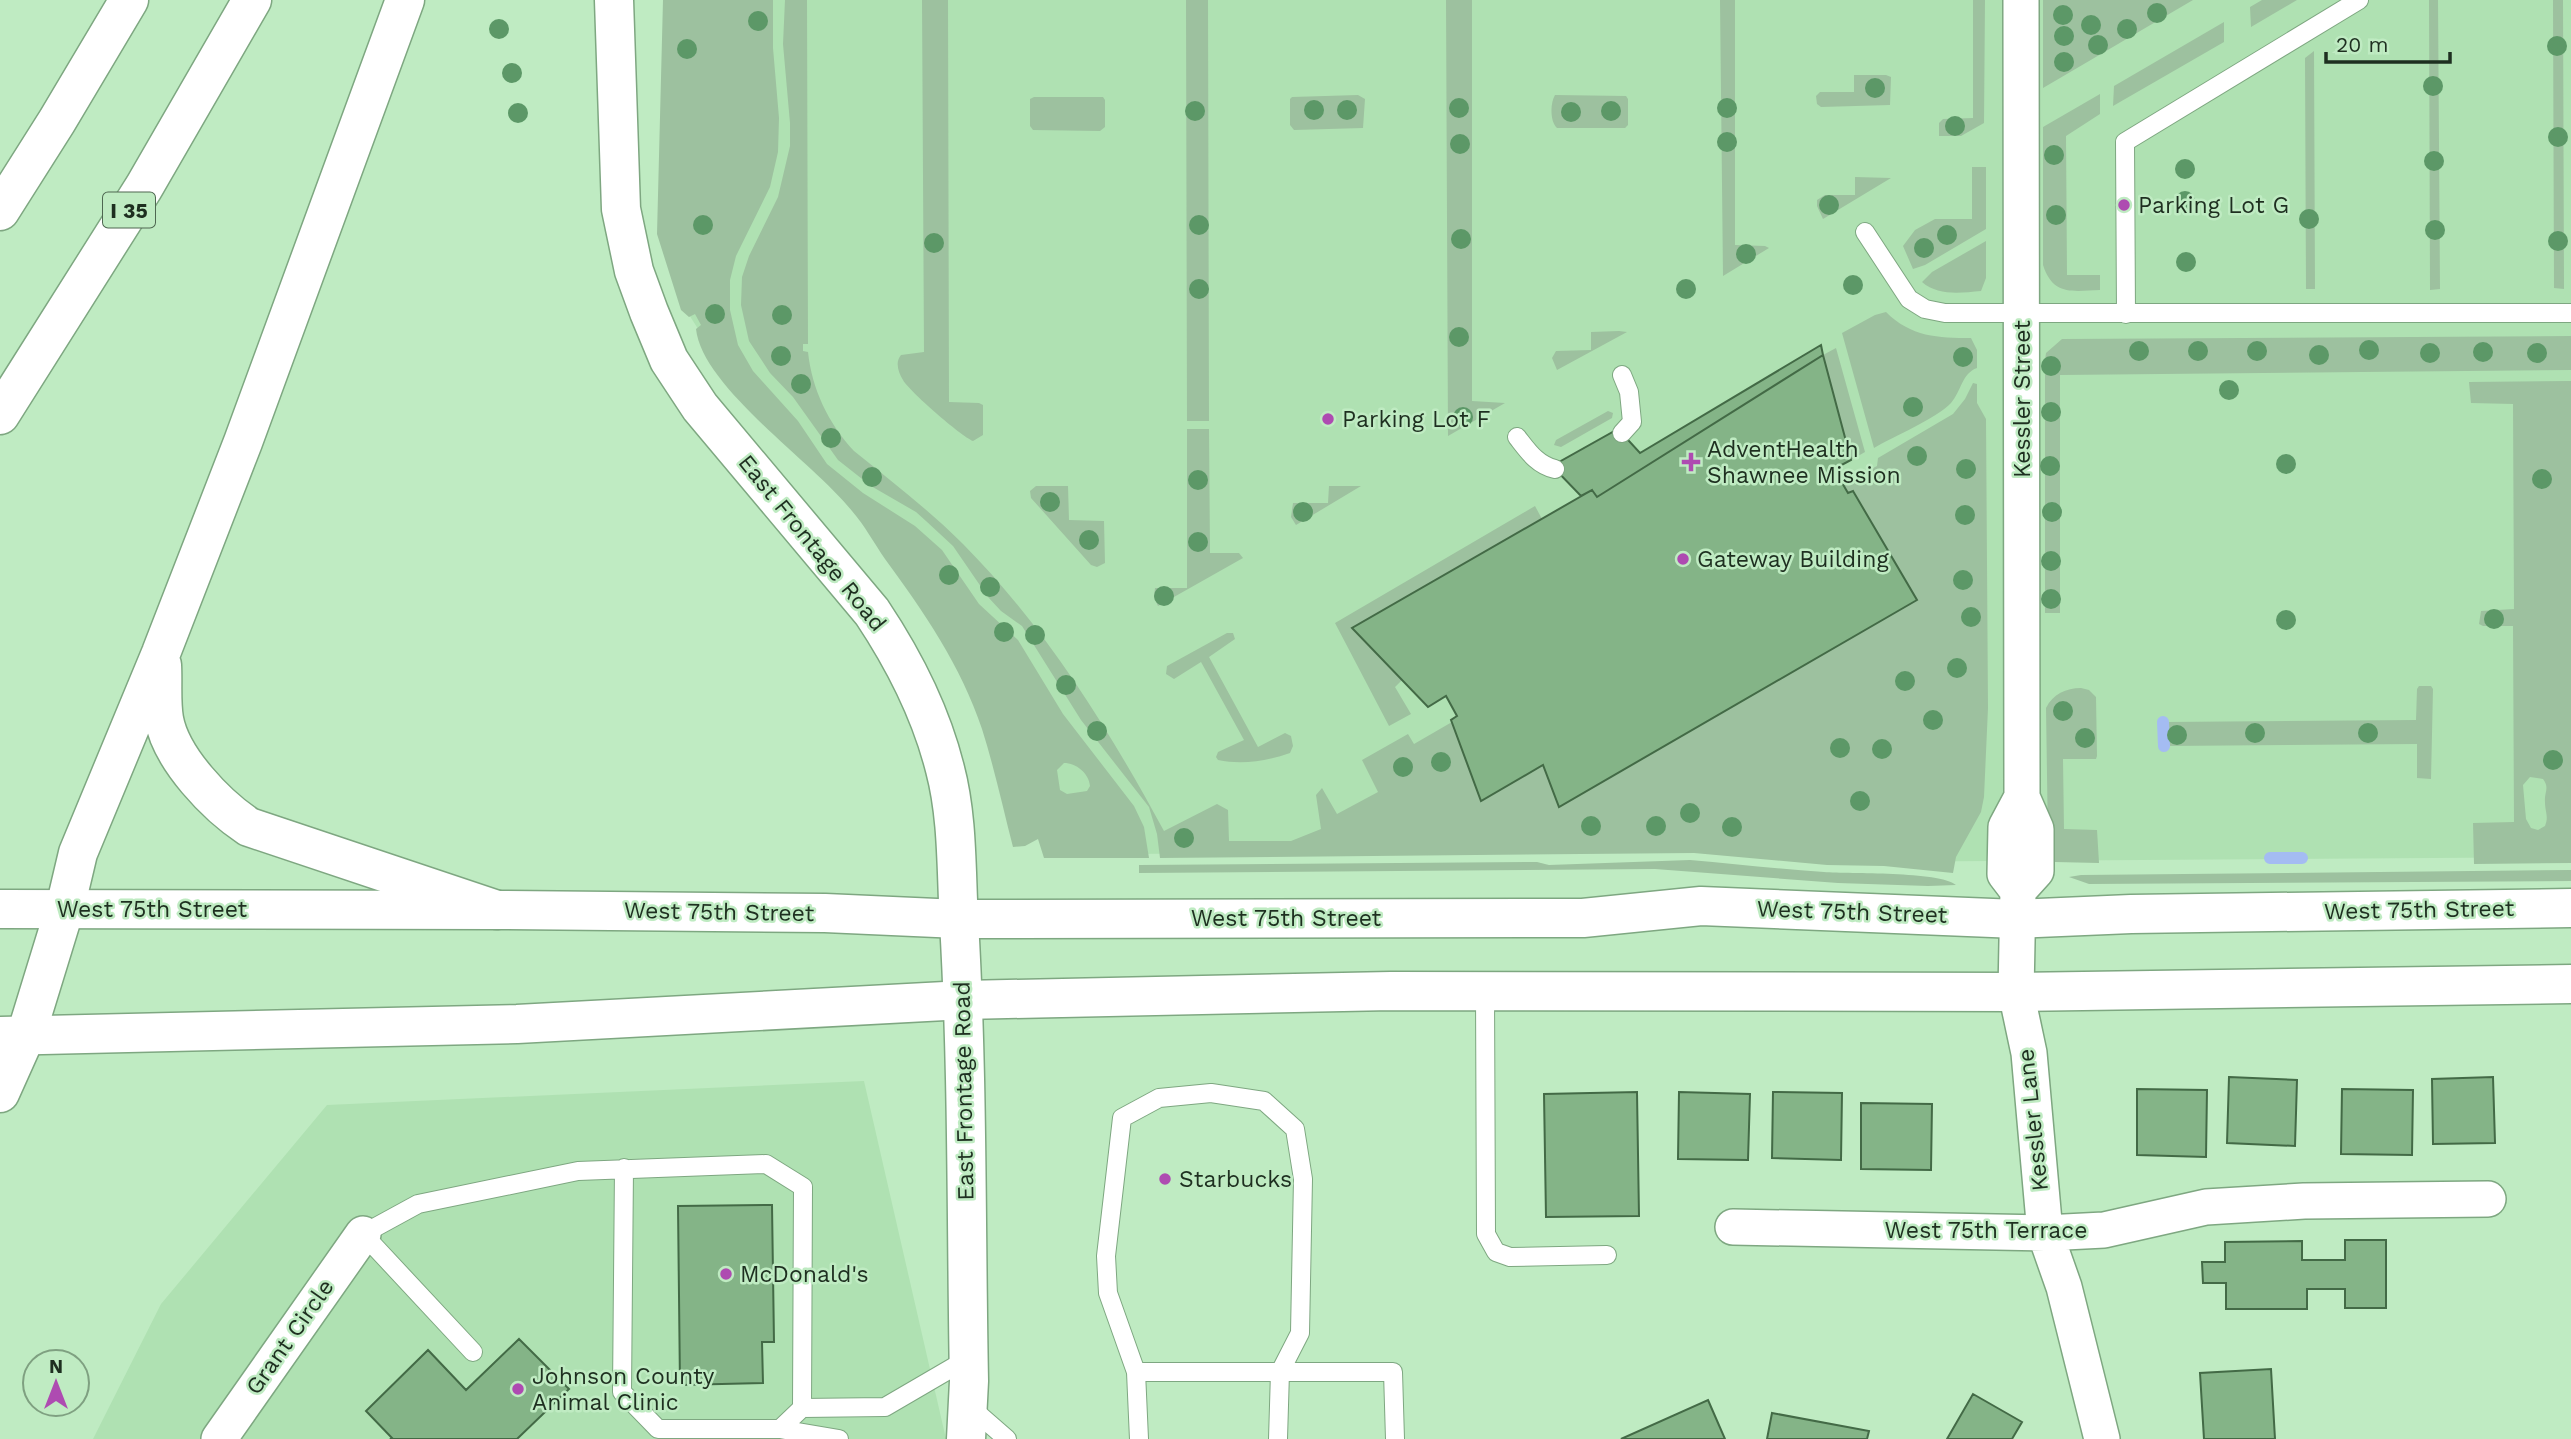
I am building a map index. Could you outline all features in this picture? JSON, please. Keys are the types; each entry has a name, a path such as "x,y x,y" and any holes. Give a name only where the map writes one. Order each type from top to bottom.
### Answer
{"main road":[{"path":"0,211 130,0"},
{"name":"I 35","path":"0,415 144,187 252,0"},
{"path":"0,1093 13,1035 65,908 78,853 161,653 243,442 405,0"},
{"name":"East Frontage Road","path":"614,0 621,209 634,271 669,360 700,407 872,612 890,638 933,727 946,772 953,814 964,1000 969,1358 967,1422"},
{"path":"161,653 164,721 182,762 227,812 249,827 275,837 498,910"},
{"name":"West 75th Street","path":"0,909 825,913 959,919 1583,918 1701,906 2018,905 2131,914 2571,908"},
{"path":"13,1035 517,1024 964,1000 1485,991 2016,992 2571,984"}],"street":[{"name":"Kessler Street","path":"2018,905 2005,874 2004,852 2006,827 2022,797 2021,0"},
{"name":"Kessler Lane","path":"2018,905 2016,992 2029,1053 2045,1233 2064,1287 2102,1439"},
{"name":"West 75th Terrace","path":"1733,1227 2045,1233 2104,1230 2206,1207 2304,1201 2487,1199"},
{"name":"Grant Circle","path":"219,1439 363,1234"}],"lane":[{"path":"2126,314 2125,142 2359,0"},
{"path":"1865,232 1909,299 1925,309 1945,313 2571,313"},
{"path":"1622,375 1629,392 1632,422 1622,433"},
{"path":"1517,437 1536,460 1547,467 1555,468"},
{"path":"1485,991 1486,1234 1496,1252 1510,1257 1607,1255"},
{"path":"1139,1439 1136,1372 1108,1293 1106,1256 1122,1118 1159,1098 1211,1093 1264,1101 1295,1129 1303,1179 1300,1333 1280,1372 1278,1439"},
{"path":"473,1352 363,1234 418,1203 578,1171 766,1164 803,1187 802,1408"},
{"path":"624,1168 622,1392 658,1429 780,1429 839,1439"},
{"path":"780,1429 802,1408 885,1407 969,1358"},
{"path":"1136,1372 1394,1372 1395,1439"},
{"path":"967,1422 1007,1439"}],"shaded area":[{"path":"663,0 773,0 773,48 779,118 778,152 770,187 736,256 730,280 730,310 738,345 753,371 798,421 827,464 863,493 915,526 942,550 979,604 1018,640 1063,714 1134,806 1144,827 1149,858 1044,858 1038,839 1025,846 1013,847 982,729 963,683 940,640 852,511 762,424 718,375 703,352 696,329 701,325 695,314 689,317 681,310 657,234","holes":["1064,763 1073,765 1087,777 1090,786 1087,791 1067,794 1060,790 1057,770"]},
{"name":"AdventHealth Shawnee Mission","path":"671,0 2571,0 2571,857 1832,862 1695,849 1131,854 1079,838 884,533 737,390 686,310"},
{"path":"785,0 807,0 808,344 803,344 803,351 808,352 817,392 836,429 854,451 950,531 1022,610 1098,717 1164,831 1217,804 1228,810 1229,841 1291,841 1321,829 1316,795 1322,788 1337,814 1378,792 1362,760 1408,734 1414,744 1452,722 1481,800 1543,765 1559,807 1917,600 1854,491 1848,493 1843,484 1877,466 1878,458 1953,414 1973,383 1977,384 1977,403 1986,419 1988,708 1981,812 1956,857 1953,873 1694,853 1160,858 1157,834 1149,807 1081,720 1022,626 1001,611 988,597 953,546 926,521 916,512 871,486 838,460 793,397 770,373 749,341 741,305 742,277 749,256 778,197 790,146 783,44"},
{"path":"922,0 948,0 949,402 983,405 983,435 973,441 915,393 903,380 898,367 901,355 924,352"},
{"path":"1186,0 1208,0 1209,421 1187,421"},
{"path":"1446,0 1472,0 1472,401 1505,403 1448,436"},
{"path":"1720,0 1735,0 1735,245 1769,248 1723,276"},
{"path":"1973,0 1985,0 1984,123 1961,136 1939,136 1939,123 1943,119 1973,118"},
{"path":"2043,0 2193,0 2043,88"},
{"path":"2262,0 2297,0 2251,27 2250,7"},
{"path":"2429,0 2438,0 2440,289 2430,290"},
{"path":"2553,0 2563,0 2564,289 2554,288"},
{"path":"2224,22 2224,42 2113,106 2114,86"},
{"path":"2314,51 2315,289 2306,289 2305,58"},
{"path":"1854,75 1891,77 1890,105 1821,107 1817,104 1816,96 1820,92 1854,92"},
{"path":"2100,94 2100,114 2066,136 2067,275 2100,275 2100,290 2065,290 2052,282 2043,265 2043,127"},
{"path":"1358,95 1365,99 1363,128 1294,130 1290,125 1292,97"},
{"path":"1555,95 1626,96 1628,125 1625,128 1557,128 1552,112"},
{"path":"1103,97 1105,127 1100,131 1033,130 1030,126 1030,99"},
{"path":"1972,167 1986,167 1986,229 1925,265 1913,269 1903,246 1915,230 1935,219 1972,219"},
{"path":"1855,177 1891,178 1823,219 1817,200 1825,195 1855,195"},
{"path":"1986,241 1986,278 1981,291 1942,292 1922,282 1932,272"},
{"path":"1886,312 1905,327 1915,331 1971,338 1977,350 1977,368 1968,374 1954,399 1944,409 1874,448 1842,333"},
{"path":"1591,332 1627,332 1557,370 1552,358 1556,351 1591,350"},
{"path":"2571,336 2571,370 2060,375 2060,613 2045,613 2045,360 2046,353 2062,339"},
{"path":"1836,348 1865,452 1851,460 1823,355"},
{"path":"2571,381 2571,863 2474,864 2473,823 2514,822 2513,626 2479,624 2481,611 2514,609 2513,404 2471,403 2469,382","holes":["2530,777 2543,779 2547,819 2545,826 2538,830 2531,828 2526,819 2523,785"]},
{"path":"1608,411 1613,413 1612,418 1561,447 1554,445 1556,440"},
{"path":"1187,429 1209,429 1210,553 1239,553 1243,558 1158,606 1154,597 1155,588 1187,588"},
{"path":"1036,486 1068,486 1069,520 1104,521 1105,563 1097,567 1091,565 1031,498 1030,491"},
{"path":"1329,486 1361,486 1296,525 1291,517 1293,503 1328,503"},
{"path":"1535,506 1542,519 1352,628 1402,680 1395,687 1411,714 1389,726 1335,623"},
{"path":"1227,633 1233,633 1235,639 1209,657 1258,747 1285,733 1291,736 1293,746 1290,753 1254,761 1218,760 1218,752 1244,740 1201,662 1174,679 1166,674 1167,666"},
{"path":"2419,686 2431,686 2433,689 2431,779 2417,778 2417,744 2165,746 2165,722 2416,720"},
{"path":"2081,688 2089,690 2096,697 2097,756 2096,759 2063,759 2064,829 2097,830 2099,863 2055,862 2048,840 2046,708 2060,693"},
{"path":"1690,860 1824,872 1913,875 1932,877 1956,885 1838,883 1655,869 1139,873 1139,865 1537,862 1549,865"},
{"path":"2571,870 2571,881 2089,884 2069,877 2081,875"},
{"path":"864,1081 946,1439 93,1439 161,1304 327,1105"}],"building":[{"path":"1821,345 1823,355 1597,497 1592,490 1581,496 1552,466 1618,429 1640,453"},
{"name":"Gateway Building","path":"1823,355 1851,460 1834,469 1848,493 1853,491 1917,600 1559,807 1543,765 1481,801 1451,720 1457,716 1446,696 1428,707 1352,628 1592,490 1597,497"},
{"path":"2229,1077 2297,1080 2295,1146 2227,1143"},
{"path":"2493,1077 2495,1143 2433,1144 2432,1079"},
{"path":"2137,1089 2207,1090 2206,1157 2137,1155"},
{"path":"2342,1089 2413,1090 2412,1155 2341,1154"},
{"path":"1637,1092 1639,1216 1546,1217 1544,1094"},
{"path":"1679,1092 1750,1094 1748,1160 1678,1159"},
{"path":"1773,1092 1842,1093 1841,1160 1772,1158"},
{"path":"1861,1103 1932,1104 1931,1170 1861,1169"},
{"name":"McDonald's","path":"772,1205 774,1342 762,1342 763,1383 680,1385 678,1206"},
{"path":"2345,1240 2386,1240 2386,1308 2345,1308 2345,1289 2307,1289 2307,1309 2226,1309 2226,1283 2203,1283 2202,1262 2225,1262 2225,1242 2302,1241 2302,1260 2345,1260"},
{"name":"Johnson County Animal Clinic","path":"519,1339 569,1389 517,1439 390,1439 392,1438 366,1411 428,1350 466,1390"},
{"path":"2271,1369 2275,1439 2204,1439 2200,1373"},
{"path":"1973,1394 2022,1422 2012,1439 1947,1439"},
{"path":"1708,1400 1725,1439 1621,1439"},
{"path":"1772,1413 1869,1431 1867,1439 1767,1439"}],"waterway":[{"path":"2163,722 2164,746"},
{"path":"2270,858 2302,858"}],"place":[{"name":"Parking Lot G","path":"2124,205"},
{"name":"Parking Lot F","path":"1328,419"},
{"name":"AdventHealth Shawnee Mission","path":"1691,462"},
{"name":"Gateway Building","path":"1683,559"},
{"name":"Starbucks","path":"1165,1179"},
{"name":"McDonald's","path":"726,1274"},
{"name":"Johnson County Animal Clinic","path":"518,1389"}]}
